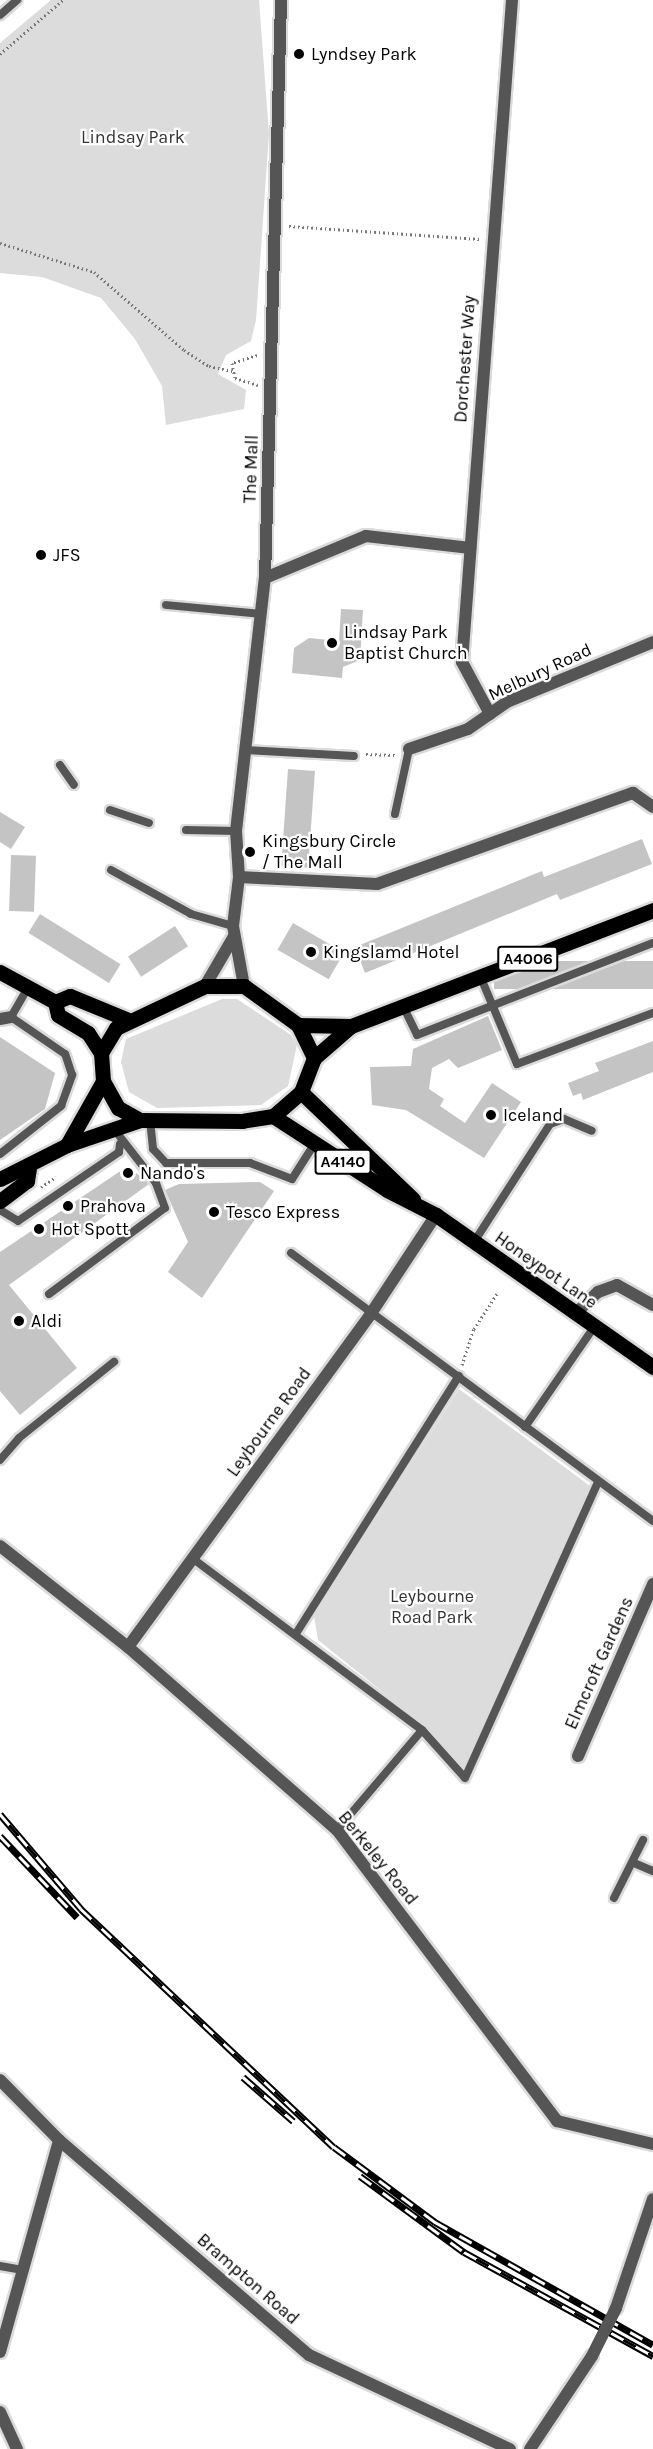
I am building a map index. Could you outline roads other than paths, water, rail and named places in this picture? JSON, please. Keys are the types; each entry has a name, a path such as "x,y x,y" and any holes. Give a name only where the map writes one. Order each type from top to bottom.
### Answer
{"main road":[{"name":"A4006","path":"314,1058 351,1026 481,978 653,910"},
{"path":"0,972 55,1002 70,996 126,1019"},
{"path":"0,1179 15,1167 29,1169 67,1145 145,1120 243,1121 273,1116 301,1092 314,1058 298,1025 244,986 205,986 126,1019 101,1053"},
{"path":"55,1002 57,1015 88,1033 101,1053 103,1081 118,1108 145,1120"},
{"name":"A4006","path":"298,1025 351,1026"},
{"path":"67,1145 103,1081"},
{"name":"Honeypot Lane","path":"301,1092 418,1203 653,1367"},
{"name":"Honeypot Lane","path":"273,1116 387,1190 418,1203"},
{"path":"0,1201 27,1180 29,1169"}],"street":[{"name":"The Mall","path":"244,986 233,932 239,877 236,831 265,578 277,225 281,0"},
{"name":"Dorchester Way","path":"490,714 462,662 491,239 512,0"},
{"path":"265,578 366,536 470,548"},
{"name":"Melbury Road","path":"409,752 468,729 490,714 653,642"},
{"path":"239,877 377,884 633,793 653,807"},
{"name":"The Mall","path":"205,986 233,932"},
{"name":"Leybourne Road","path":"128,1647 370,1315 436,1215"},
{"path":"575,1314 598,1292 617,1285 653,1305"},
{"name":"Berkeley Road","path":"0,1546 128,1647 337,1830 557,2121 653,2144"},
{"name":"Elmcroft Gardens","path":"578,1756 653,1584"},
{"name":"Brampton Road","path":"0,2080 59,2140 309,2355 510,2449"},
{"path":"0,2352 59,2140"},
{"path":"530,2449 592,2356 616,2308 650,2214 653,2199"},
{"path":"0,2412 17,2449"}],"lane":[{"path":"0,15 17,0"},
{"path":"166,605 261,614"},
{"path":"245,750 354,756"},
{"path":"395,814 409,752"},
{"path":"60,765 74,785"},
{"path":"110,810 148,823"},
{"path":"186,830 236,831"},
{"path":"111,870 190,914 233,932"},
{"path":"403,1006 417,1035 653,943"},
{"path":"481,978 517,1064 653,1013"},
{"path":"0,1154 61,1106 72,1064 52,1046 6,1018 28,988"},
{"path":"474,1242 550,1124 564,1119 592,1131"},
{"path":"145,1120 153,1149 166,1163 250,1163 292,1179 315,1143"},
{"path":"49,1294 165,1208 156,1183 120,1144 114,1129"},
{"path":"0,1210 18,1221 119,1152 120,1144"},
{"path":"291,1253 370,1315 459,1376 653,1521"},
{"path":"525,1427 594,1327"},
{"path":"0,1460 42,1420 114,1362"},
{"path":"297,1632 459,1376"},
{"path":"192,1558 297,1632 422,1730 466,1778 598,1482"},
{"path":"337,1830 422,1730"},
{"path":"614,1898 634,1863 643,1839"},
{"path":"634,1863 653,1871"},
{"path":"0,2265 23,2270"}],"railway":[{"path":"0,1814 81,1909 334,2147 435,2222 653,2345"},
{"path":"0,1836 77,1917"},
{"path":"243,2077 293,2121"},
{"path":"360,2176 464,2252 653,2356"}],"place":[{"name":"Lyndsey Park","path":"299,54"},
{"name":"JFS","path":"41,555"},
{"name":"Lindsay Park Baptist Church","path":"332,643"},
{"name":"Kingsbury Circle / The Mall","path":"250,852"},
{"name":"Kingslamd Hotel","path":"311,952"},
{"name":"Iceland","path":"491,1115"},
{"name":"Nando's","path":"128,1173"},
{"name":"Prahova","path":"68,1206"},
{"name":"Tesco Express","path":"214,1212"},
{"name":"Hot Spott","path":"39,1229"},
{"name":"Aldi","path":"19,1321"}],"park label":[{"name":"Lindsay Park","path":"133,137"},
{"name":"Leybourne Road Park","path":"432,1607"}]}
